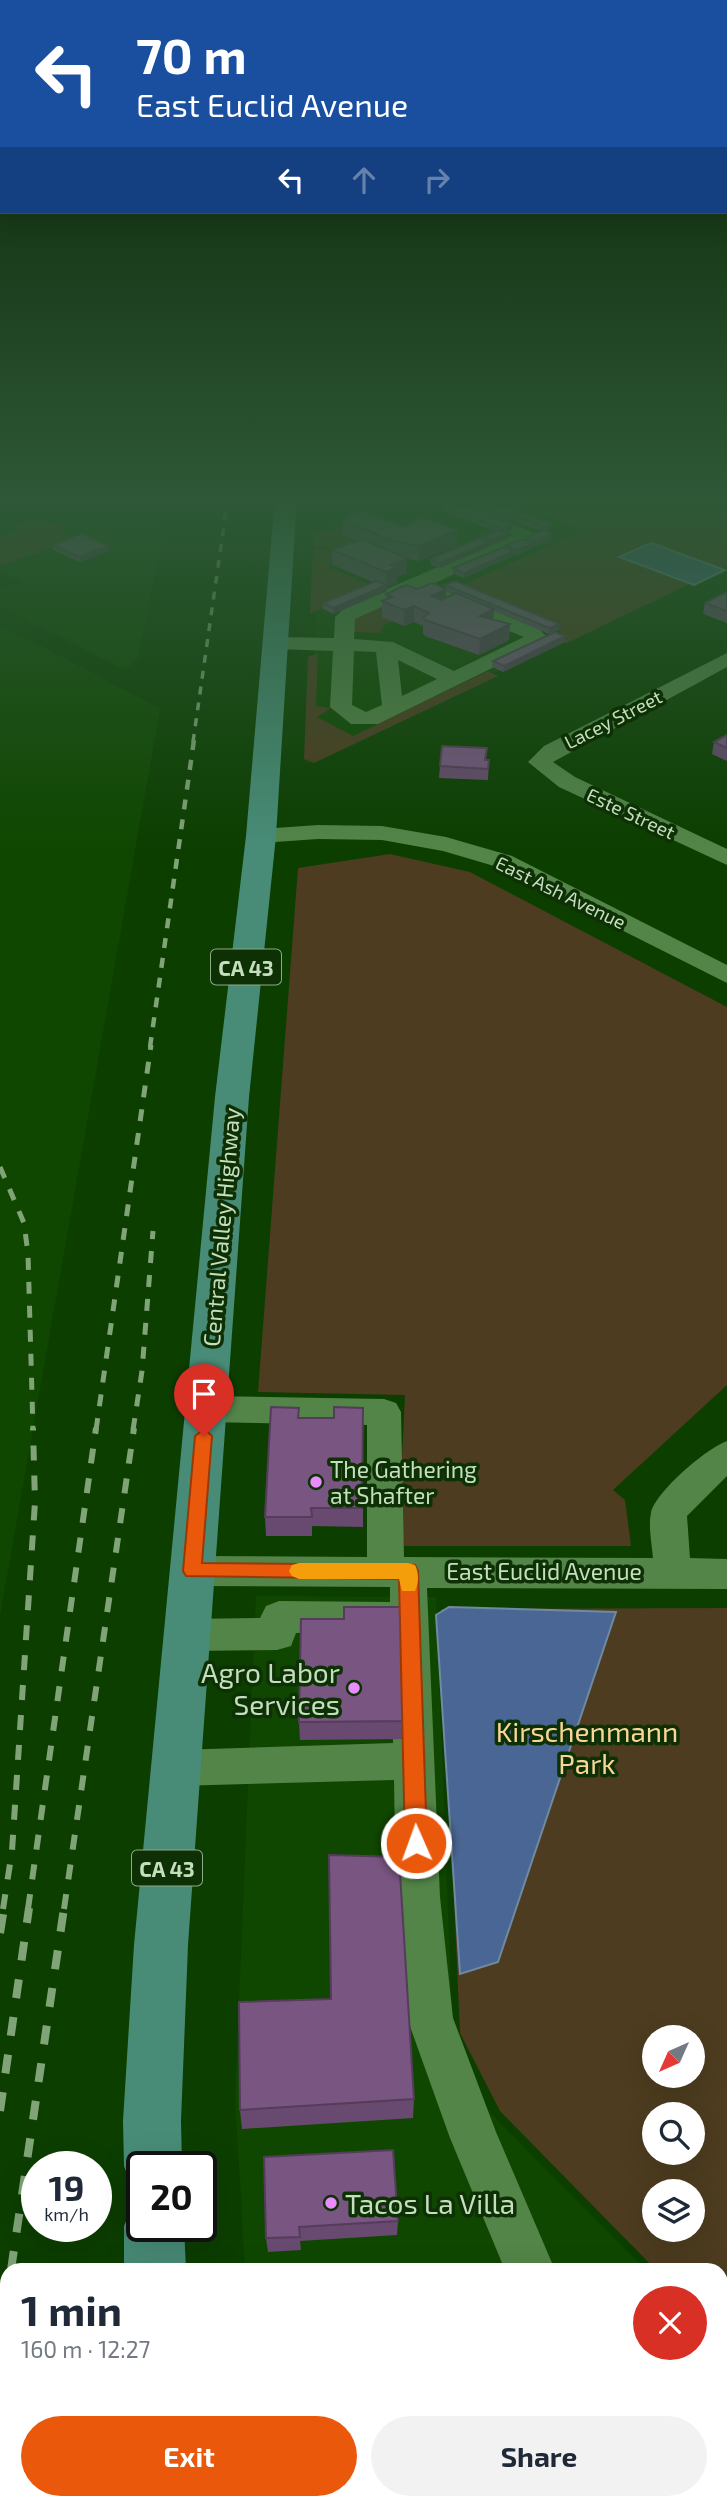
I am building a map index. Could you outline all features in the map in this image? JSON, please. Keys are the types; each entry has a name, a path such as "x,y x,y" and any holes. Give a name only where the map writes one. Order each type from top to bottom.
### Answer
{"main road":[{"name":"Central Valley Highway","path":"154,2151 161,1945 232,1097 261,836 278,614"},
{"path":"154,2242 155,2263"}],"street":[{"path":"348,614 345,617 341,643 341,707 363,719 393,709 532,641 536,636 484,614"},
{"path":"276,643 386,646 454,679"},
{"path":"386,646 393,709"},
{"name":"Lacey Street","path":"539,762 552,751 727,659"},
{"name":"Este Street","path":"539,762 567,782 727,858"},
{"name":"East Ash Avenue","path":"261,836 317,832 382,833 446,844 503,861 727,975"},
{"path":"206,1409 384,1412 397,1571 410,1617 418,1897 430,2018 474,2138 527,2263"},
{"path":"672,1571 669,1513 682,1495 727,1455"},
{"name":"East Euclid Avenue","path":"192,1571 672,1571 727,1574"},
{"path":"187,1635 277,1634 279,1617 410,1617"},
{"path":"176,1768 414,1761"}],"shaded area":[{"path":"16,614 147,614 138,658 125,670"},
{"path":"316,614 517,614 571,636 306,763"},
{"path":"0,624 160,709 0,1616"},
{"path":"256,1596 436,1597 453,2042 489,2112 639,2263 245,2263 235,2097"}],"green space":[{"path":"363,614 386,614 382,616 392,621 382,627 381,633 353,632 353,619"},
{"path":"516,614 627,614 567,643 554,638 561,632"},
{"path":"318,653 316,706 331,708 317,717 353,736 488,671 498,676 314,763 304,759 308,657"},
{"path":"390,854 470,872 727,1007 727,1385 613,1490 625,1500 631,1546 404,1546 404,1541 398,1540 405,1395 258,1392 298,868"},
{"name":"Kirschenmann Park","path":"727,1608 727,2263 649,2263 500,2111 460,2033 441,1609"}],"water":[{"path":"449,1607 616,1612 498,1962 460,1974 436,1615"}],"building":[{"path":"427,614 484,614 480,616 510,624 480,639 423,617"},
{"path":"515,614 535,614 559,624 549,628"},
{"path":"555,632 565,636 504,666 493,661"},
{"path":"727,735 727,748 714,742"},
{"path":"442,746 487,748 485,760 489,760 488,769 440,766"},
{"name":"The Gathering at Shafter","path":"271,1407 299,1408 298,1418 334,1418 334,1407 363,1408 362,1508 311,1508 312,1517 265,1517"},
{"name":"Agro Labor Services","path":"344,1607 405,1607 409,1721 299,1722 301,1619 344,1619"},
{"path":"329,1855 399,1857 414,2099 240,2110 239,2002 331,1999"},
{"name":"Tacos La Villa","path":"393,2150 398,2221 299,2227 300,2237 266,2238 264,2157"}],"railway":[{"path":"193,742 211,614"},
{"path":"150,1047 194,740"},
{"path":"96,1430 151,1045"},
{"path":"0,1167 24,1223 28,1254 33,1430"},
{"path":"133,1430 142,1371 153,1231"},
{"path":"3,1909 12,1851 35,1502 33,1428"},
{"path":"28,1909 96,1428"},
{"path":"64,1909 134,1428"},
{"path":"0,1933 4,1908"},
{"path":"0,2111 29,1908"},
{"path":"12,2263 64,1908"}],"slow traffic":[{"path":"299,1571 408,1571 409,1586"}],"place":[{"name":"The Gathering at Shafter","path":"316,1482"},
{"name":"Agro Labor Services","path":"354,1688"},
{"name":"Tacos La Villa","path":"331,2203"}],"route":[{"path":"204,1436 192,1571 408,1571 416,1843"}]}
